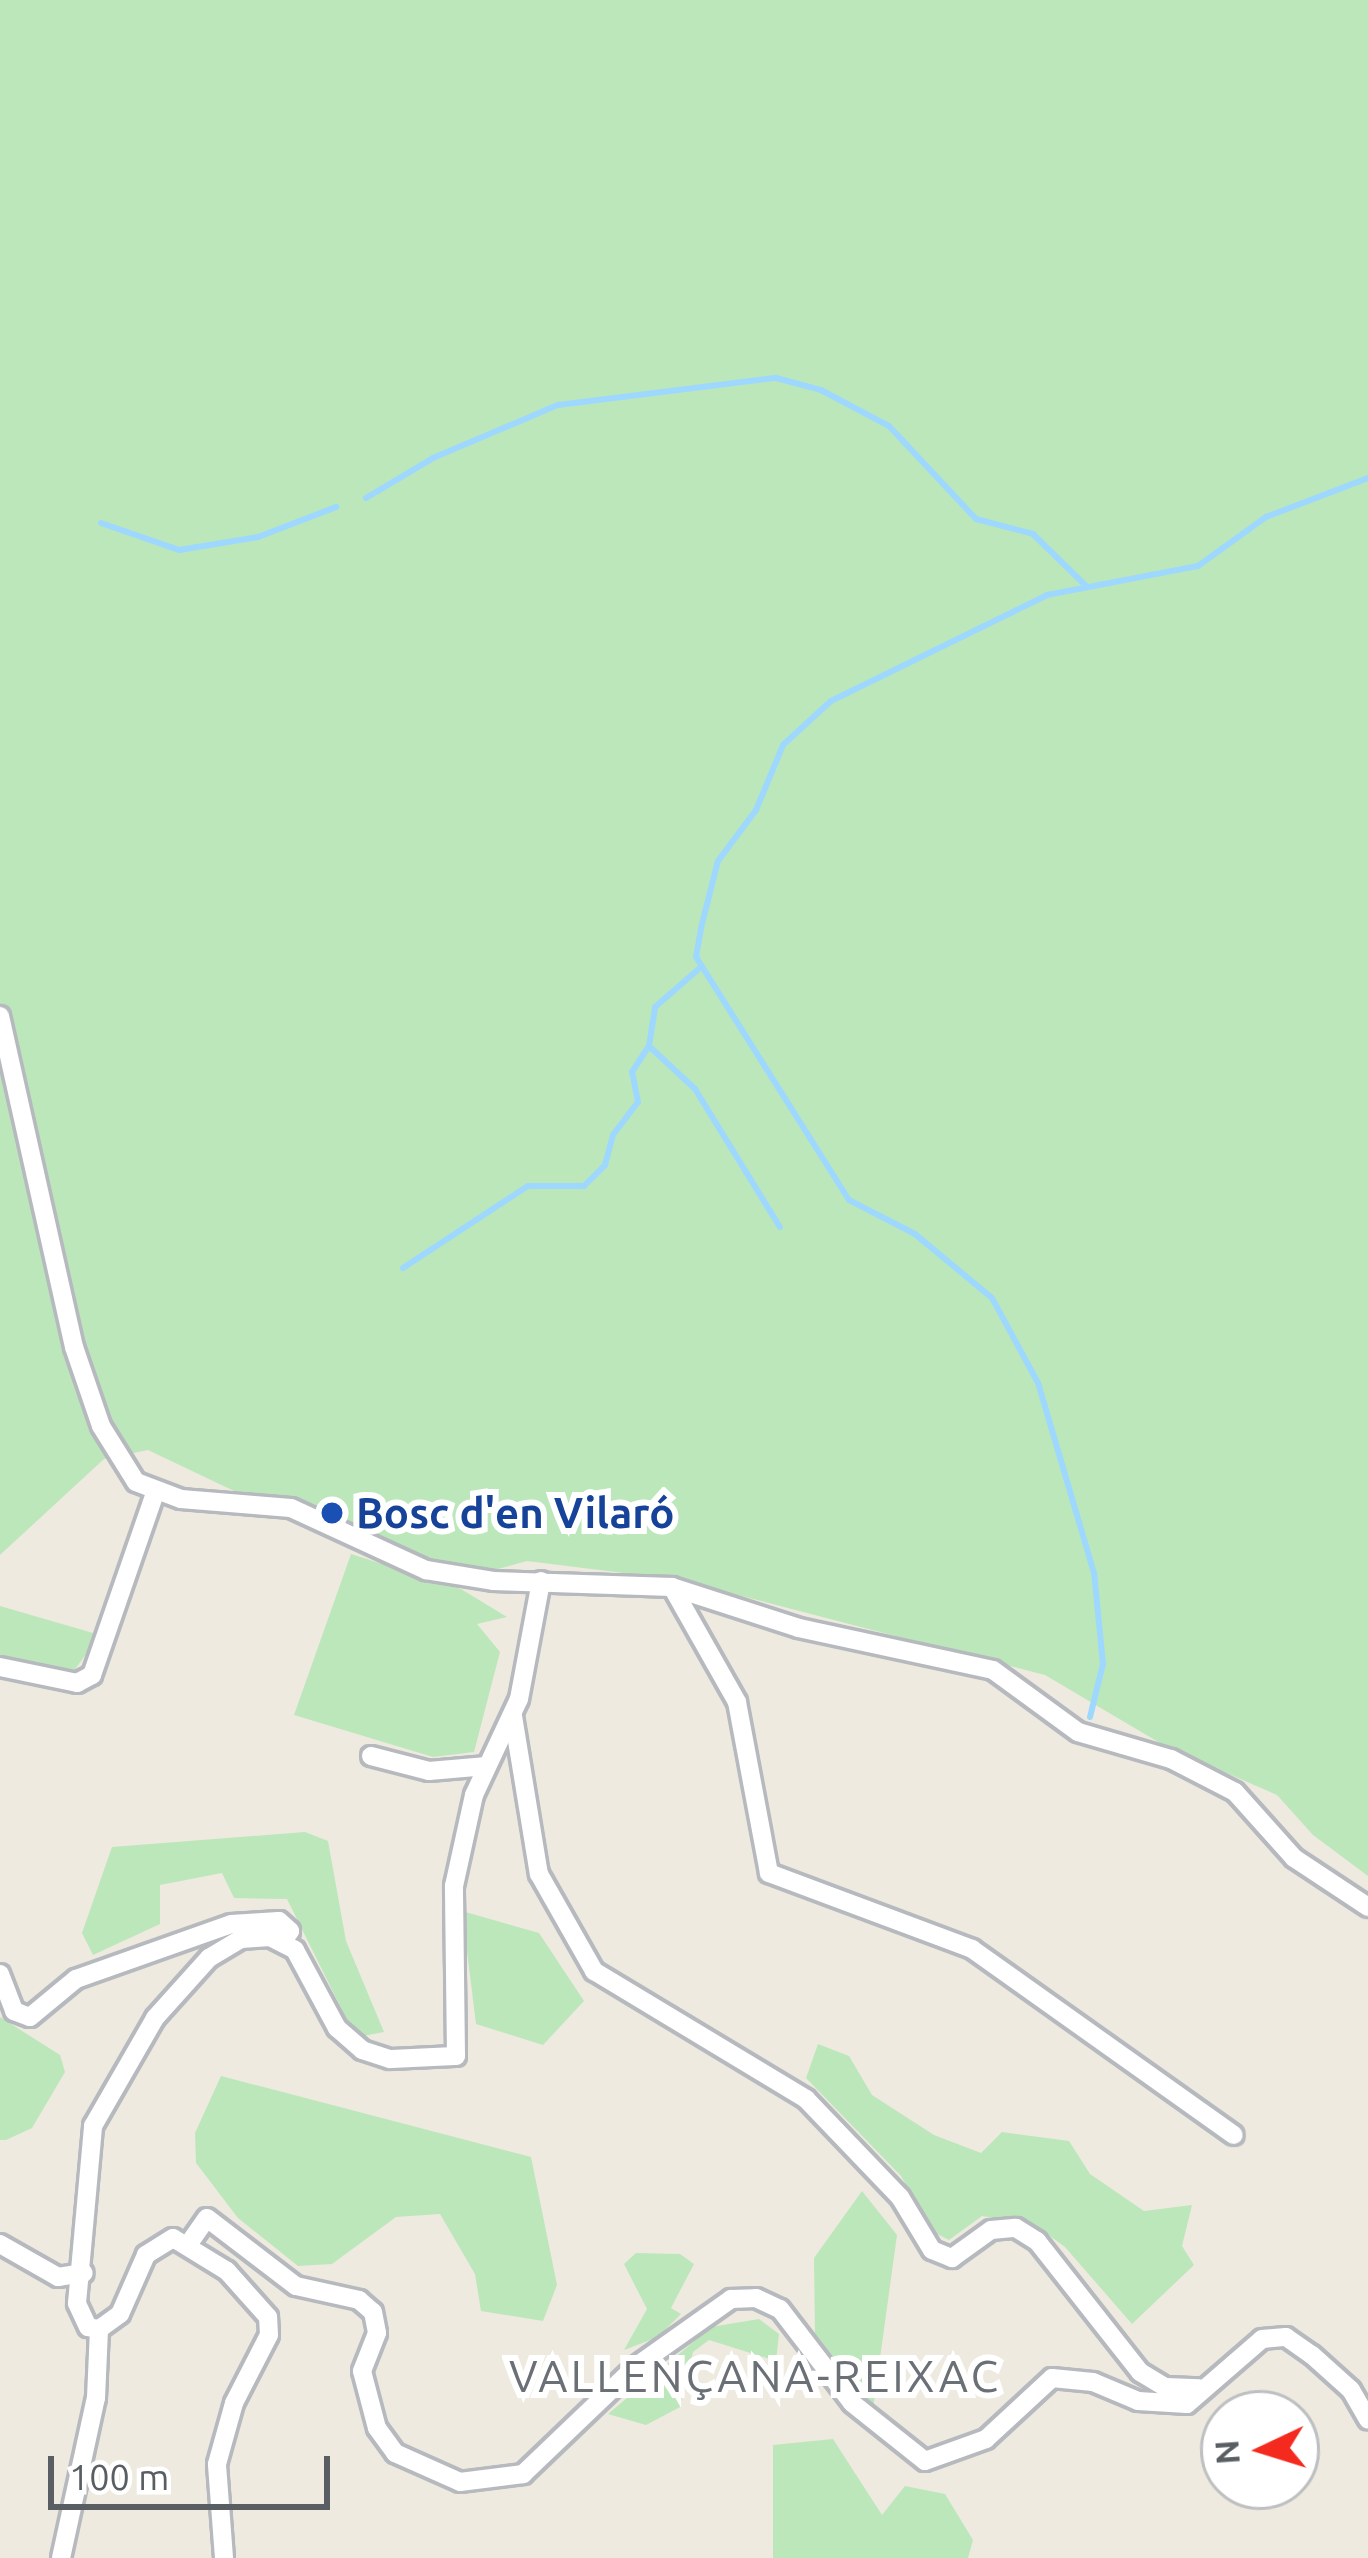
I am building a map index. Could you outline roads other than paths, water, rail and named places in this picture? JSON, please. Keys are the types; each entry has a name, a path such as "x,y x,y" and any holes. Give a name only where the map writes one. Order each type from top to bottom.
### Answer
{"street":[{"path":"0,1016 74,1347 119,1461 155,1493 291,1508 426,1570 541,1582 672,1586 800,1628 993,1670 1078,1732 1171,1759 1235,1792 1294,1858 1368,1907"},
{"path":"0,1667 77,1683 92,1675 155,1493"},
{"path":"99,2329 88,2326 77,2303 84,2273 87,2158 111,2089 155,2018 209,1958 241,1940 282,1943 296,1951 337,2028 362,2050 390,2059 455,2056 449,1919 488,1766 513,1716 541,1582"},
{"path":"672,1586 737,1702 769,1873 972,1949 1234,2135"},
{"path":"513,1716 539,1874 594,1971 806,2099 900,2197 932,2251 952,2258 992,2230 1016,2228 1037,2241 1140,2372 1166,2387 1199,2388"},
{"path":"371,1756 429,1772 488,1766"},
{"path":"0,1974 14,2011 30,2017 76,1978 231,1924 279,1921 290,1930 282,1943"},
{"path":"190,2242 207,2218 296,2286 359,2300 373,2312 377,2333 362,2371 377,2428 395,2453 460,2482 523,2474 635,2367 731,2299 780,2309 852,2404 925,2461 986,2440 1052,2378 1094,2382 1169,2407 1187,2404 1243,2349 1286,2337 1351,2390 1368,2419"},
{"path":"99,2329 120,2314 160,2240 190,2242 268,2317 269,2335 234,2403 217,2464 224,2558"},
{"path":"0,2244 58,2277 84,2273"},
{"path":"61,2558 96,2398 99,2329"}],"waterway":[{"path":"366,498 433,458 558,405 776,378 821,390 889,426 976,519 1033,534 1085,585"},
{"path":"1090,1717 1103,1664 1094,1573 1038,1383 992,1298 915,1234 849,1200 696,957 701,928 718,861 756,810 783,745 831,701 1047,595 1198,566 1266,517 1368,478"},
{"path":"101,523 179,550 258,537 336,507"},
{"path":"403,1268 528,1186 584,1186 605,1165 613,1135 638,1102 632,1072 649,1046 655,1007 701,967"},
{"path":"650,1047 695,1089 780,1227"}],"place":[{"name":"Bosc d'en Vilaró","path":"332,1513"}],"district":[{"name":"VALLENÇANA-REIXAC","path":"755,2376"}]}
